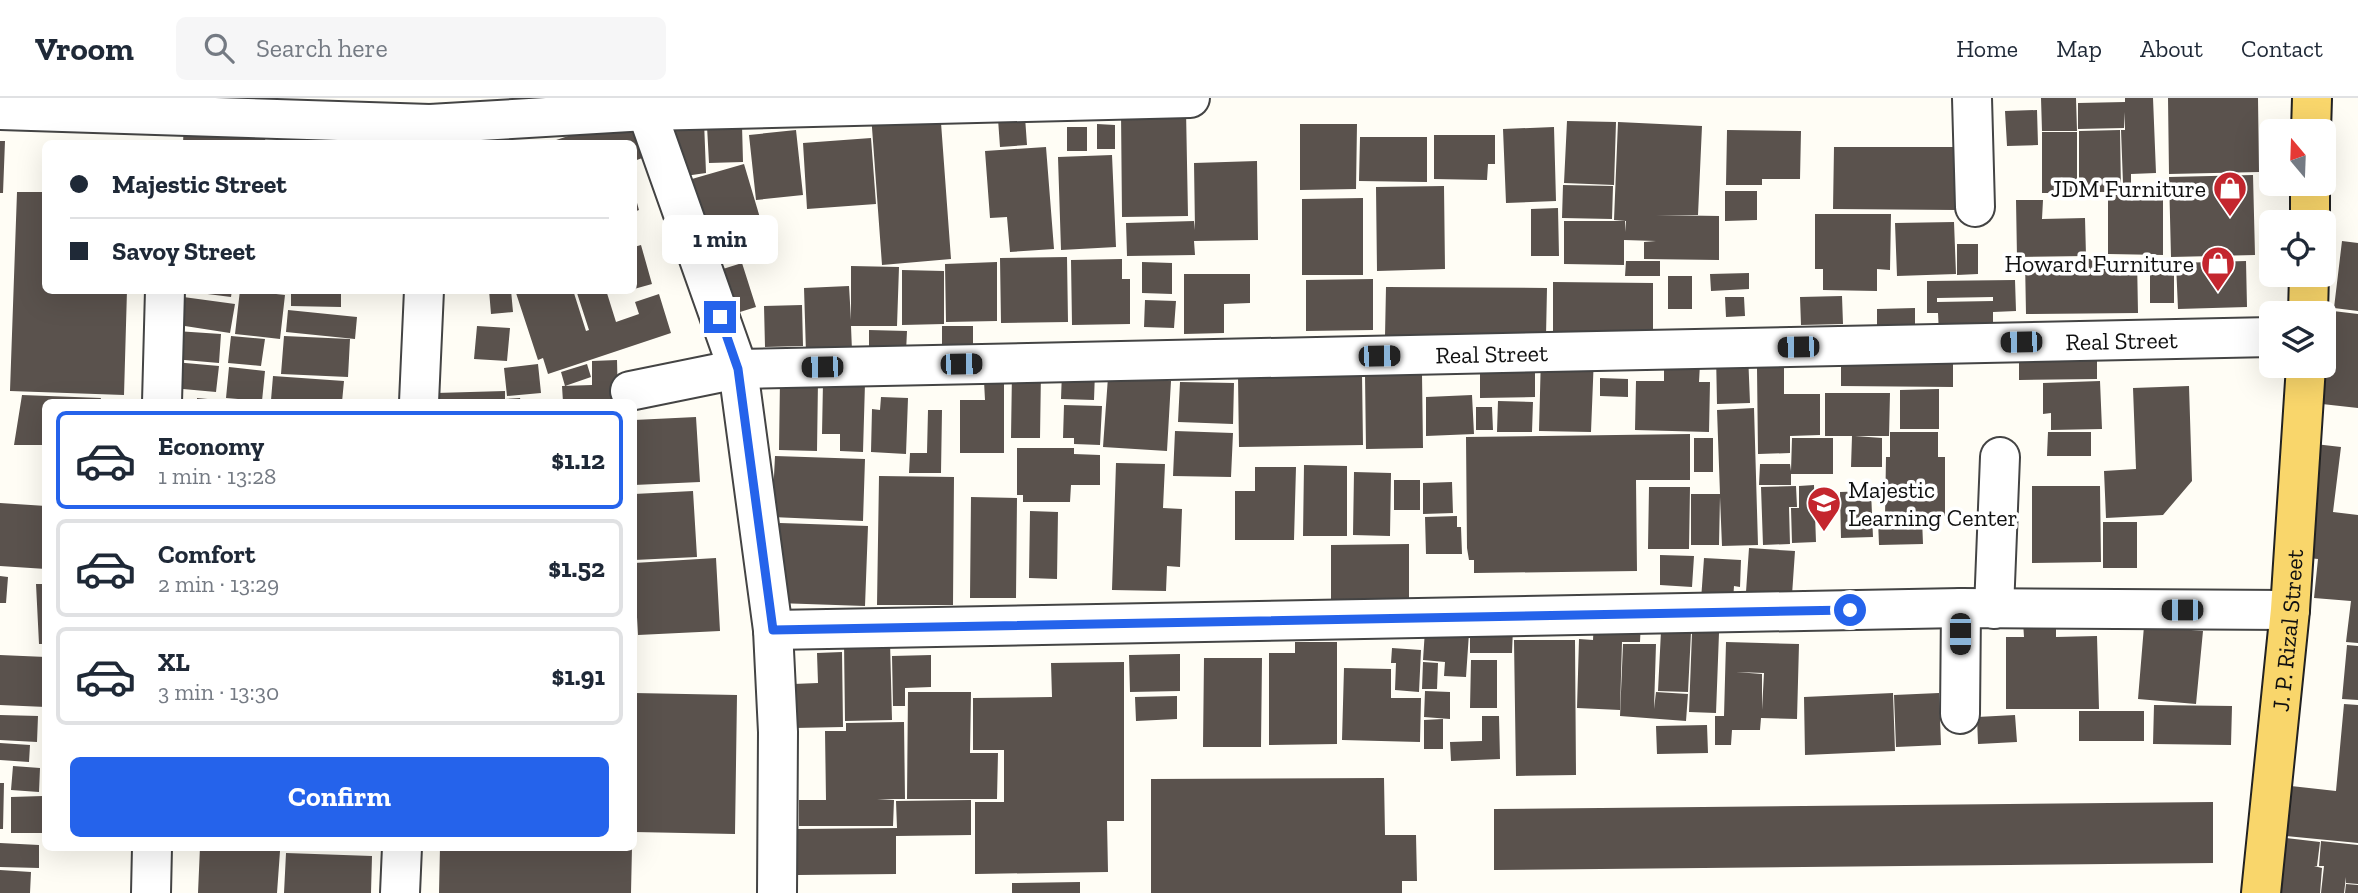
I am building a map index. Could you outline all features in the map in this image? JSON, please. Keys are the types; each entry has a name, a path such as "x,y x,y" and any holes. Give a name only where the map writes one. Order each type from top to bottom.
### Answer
{"main road":[{"path":"2311,119 2312,98"},
{"name":"J. P. Rizal Street","path":"2261,893 2290,610 2305,378"}],"street":[{"path":"0,110 169,119 429,122 644,104 1191,98"},
{"path":"1972,98 1975,207"},
{"path":"644,104 738,369 773,630 778,732 777,893"},
{"path":"162,399 165,294"},
{"path":"419,399 424,294"},
{"name":"Real Street","path":"630,391 738,369 2259,337"},
{"path":"1960,714 2000,457"},
{"path":"773,630 1977,608 2290,610"},
{"path":"151,893 152,851"},
{"path":"400,893 402,851"}],"building":[{"path":"2041,98 2076,98 2077,131 2042,131"},
{"path":"2125,98 2153,98 2156,173 2131,174 2131,183 2123,183 2121,130 2125,130 2125,112 2124,128 2078,129 2078,103 2125,102"},
{"path":"2168,98 2258,98 2259,172 2169,174"},
{"path":"940,109 951,259 882,265 871,114"},
{"path":"1186,110 1188,216 1122,217 1121,112"},
{"path":"2037,110 2038,145 2007,146 2005,111"},
{"path":"635,114 648,156 637,160 637,140 556,140"},
{"path":"1025,117 1027,145 1000,147 998,119"},
{"path":"184,119 266,122 265,140 183,140"},
{"path":"704,121 706,173 678,177 667,142 679,122"},
{"path":"1567,121 1616,122 1614,185 1564,183"},
{"path":"279,122 347,127 346,140 278,140"},
{"path":"1618,122 1702,126 1698,215 1656,215 1719,216 1719,260 1644,259 1644,242 1656,241 1624,240 1624,265 1564,264 1564,221 1625,221 1625,232 1626,221 1614,220"},
{"path":"1097,124 1115,125 1115,149 1097,149"},
{"path":"1300,124 1357,124 1356,189 1300,190"},
{"path":"742,125 743,162 709,163 707,126"},
{"path":"1067,127 1087,127 1087,151 1067,151"},
{"path":"1554,127 1556,201 1506,203 1503,129"},
{"path":"796,130 803,195 756,200 749,135"},
{"path":"1727,130 1801,131 1800,179 1762,179 1762,185 1726,185"},
{"path":"2120,130 2121,192 2079,192 2079,131"},
{"path":"2042,132 2077,132 2077,193 2042,193"},
{"path":"1434,135 1495,135 1495,164 1488,164 1487,180 1434,179"},
{"path":"1360,137 1427,137 1427,182 1359,181"},
{"path":"871,138 876,204 807,209 803,143"},
{"path":"0,141 5,141 3,193 0,193"},
{"path":"1046,147 1054,249 1010,252 1007,217 990,218 985,151"},
{"path":"1834,147 1958,147 1957,210 1833,209"},
{"path":"1112,155 1116,247 1061,250 1058,157"},
{"path":"1257,161 1258,240 1194,241 1195,255 1127,256 1126,223 1194,221 1195,230 1194,163"},
{"path":"744,164 769,248 703,268 678,183"},
{"path":"2253,175 2255,255 2171,257 2169,177"},
{"path":"1563,185 1613,186 1612,219 1562,218"},
{"path":"1444,186 1445,269 1377,271 1376,187"},
{"path":"1725,191 1757,191 1757,220 1725,221"},
{"path":"17,192 42,192 42,294 127,294 124,395 10,391"},
{"path":"2108,195 2163,195 2163,255 2108,254"},
{"path":"1363,198 1363,275 1302,275 1302,199"},
{"path":"2016,200 2043,200 2042,219 2085,218 2086,256 2017,257"},
{"path":"1558,208 1559,256 1531,256 1531,209"},
{"path":"1815,214 1891,214 1890,270 1877,269 1877,291 1823,290 1823,269 1815,269"},
{"path":"1954,222 1956,274 1897,276 1895,223"},
{"path":"2342,241 2358,243 2358,311 2336,308"},
{"path":"1957,244 1978,244 1978,274 1957,275"},
{"path":"641,245 652,284 637,288 637,246"},
{"path":"1067,257 1068,322 1001,323 1000,258"},
{"path":"2137,258 2138,313 2026,314 2025,260"},
{"path":"1122,259 1122,279 1130,279 1130,324 1072,325 1071,260"},
{"path":"1626,261 1660,261 1660,276 1625,276"},
{"path":"2246,261 2247,307 2178,309 2176,263"},
{"path":"997,262 997,321 946,322 945,264"},
{"path":"1142,262 1172,263 1172,294 1142,293"},
{"path":"742,263 756,307 724,317 710,273"},
{"path":"851,266 899,267 897,326 851,326 852,351 806,353 804,288 849,286 851,320"},
{"path":"902,270 944,271 944,324 902,325"},
{"path":"2174,271 2174,303 2150,303 2150,272"},
{"path":"1749,273 1749,289 1711,291 1710,274"},
{"path":"1184,274 1250,274 1250,303 1224,304 1224,333 1184,334"},
{"path":"1668,276 1692,276 1692,309 1668,309"},
{"path":"1373,279 1373,330 1306,331 1306,280"},
{"path":"2015,280 2016,311 1993,312 1993,333 1939,334 1938,313 1927,313 1927,281","holes":["1993,297 1993,301 1937,302 1937,298"]},
{"path":"1553,282 1653,283 1653,335 1553,334"},
{"path":"1386,287 1547,288 1546,336 1385,336"},
{"path":"207,294 231,294 231,297"},
{"path":"240,294 285,295 280,339 235,334"},
{"path":"291,294 341,294 341,307 291,306"},
{"path":"489,294 511,294 513,312 491,314"},
{"path":"516,294 574,294 586,331 589,330 577,294 607,294 616,322 639,314 635,302 659,294 671,333 548,374 543,358 538,360"},
{"path":"176,296 235,304 230,333 172,324"},
{"path":"1842,296 1843,324 1801,325 1800,297"},
{"path":"1725,297 1744,297 1745,316 1726,317"},
{"path":"1145,300 1176,301 1174,328 1144,327"},
{"path":"802,305 803,346 765,347 764,306"},
{"path":"1915,308 1915,338 1877,338 1877,309"},
{"path":"288,310 357,317 355,339 286,332"},
{"path":"2336,311 2358,314 2358,408 2322,404 2325,378 2336,378"},
{"path":"477,326 510,328 507,361 474,359"},
{"path":"942,326 973,326 973,348 942,347"},
{"path":"869,330 907,331 906,352 869,350"},
{"path":"176,331 221,334 219,363 173,359"},
{"path":"231,336 265,339 261,366 228,363"},
{"path":"284,336 350,339 348,377 281,374"},
{"path":"1748,353 1750,403 1717,404 1716,354"},
{"path":"2097,354 2097,379 2019,380 2019,355"},
{"path":"1541,355 1594,356 1591,432 1539,431"},
{"path":"1480,357 1535,357 1535,397 1480,398"},
{"path":"1841,357 1953,357 1953,387 1841,386"},
{"path":"617,360 618,399 563,399 562,386 592,385 592,361"},
{"path":"174,362 219,366 216,392 172,388"},
{"path":"1664,363 1700,364 1699,382 1710,382 1709,432 1635,430 1636,381 1664,381"},
{"path":"538,364 541,393 507,396 504,368"},
{"path":"587,364 591,377 565,386 561,372"},
{"path":"229,367 265,371 262,399 226,398"},
{"path":"1784,367 1784,394 1820,394 1820,435 1790,436 1790,453 1758,454 1757,368"},
{"path":"1012,371 1041,371 1040,438 1011,438"},
{"path":"1062,371 1095,372 1094,400 1061,399"},
{"path":"1362,374 1363,445 1239,447 1238,376"},
{"path":"1422,374 1423,448 1366,449 1365,375"},
{"path":"273,376 344,381 342,399 271,399"},
{"path":"1108,377 1171,381 1167,451 1103,447"},
{"path":"1600,378 1628,379 1628,397 1600,396"},
{"path":"780,379 818,380 817,451 779,450"},
{"path":"984,381 1004,381 1004,453 960,453 960,400 985,400"},
{"path":"2100,381 2102,429 2051,430 2051,413 2043,414 2043,383"},
{"path":"823,382 865,383 863,452 840,451 840,434 822,434"},
{"path":"1180,382 1234,383 1233,424 1178,422"},
{"path":"2189,386 2192,481 2163,515 2106,518 2104,471 2136,469 2133,388"},
{"path":"1939,389 1939,429 1900,429 1900,390"},
{"path":"505,391 505,399 436,399 436,393"},
{"path":"1825,393 1890,393 1889,436 1855,436 1882,438 1882,467 1851,467 1852,436 1825,436"},
{"path":"22,395 101,398 42,399 42,445 14,445"},
{"path":"1472,395 1474,434 1426,436 1426,397"},
{"path":"881,397 908,398 906,454 871,452 872,409 880,410"},
{"path":"1498,401 1533,402 1532,432 1497,432"},
{"path":"1064,405 1102,406 1100,445 1074,444 1074,438 1063,438"},
{"path":"1476,407 1492,407 1493,430 1476,430"},
{"path":"1754,408 1758,545 1722,546 1720,497 1719,545 1691,545 1691,494 1720,494 1717,410"},
{"path":"928,410 942,410 941,473 909,473 910,453 927,453"},
{"path":"696,417 700,482 637,485 637,420"},
{"path":"1175,431 1233,433 1231,477 1173,476"},
{"path":"1890,432 1938,432 1938,457 1945,457 1945,516 1885,517 1886,457 1890,457"},
{"path":"2048,432 2091,432 2091,456 2047,456"},
{"path":"1690,434 1690,480 1636,480 1637,571 1474,573 1474,560 1469,560 1467,548 1466,437"},
{"path":"1694,438 1713,438 1713,472 1694,472"},
{"path":"1792,438 1833,438 1833,474 1791,474 1791,485 1759,485 1760,464 1790,464 1791,471"},
{"path":"2315,444 2341,447 2333,512 2358,515 2358,643 2346,642 2351,601 2314,598 2318,559 2308,558"},
{"path":"1017,448 1074,448 1074,454 1100,455 1100,485 1071,485 1070,502 1023,502 1023,495 1017,495"},
{"path":"775,456 865,459 863,521 772,517"},
{"path":"1116,463 1165,464 1163,508 1182,509 1180,567 1167,566 1166,591 1112,590"},
{"path":"1304,465 1347,466 1347,536 1303,536"},
{"path":"1255,467 1296,467 1294,540 1235,540 1235,491 1255,491"},
{"path":"1354,472 1391,473 1390,536 1353,535"},
{"path":"879,476 954,477 953,605 877,605"},
{"path":"1394,480 1420,480 1420,510 1394,510"},
{"path":"1452,482 1453,513 1423,514 1423,483"},
{"path":"1814,485 1816,542 1792,543 1791,508 1799,508 1799,486"},
{"path":"1796,486 1797,507 1789,507 1790,544 1763,545 1761,487"},
{"path":"2032,486 2100,486 2101,562 2032,563"},
{"path":"1649,487 1690,487 1689,549 1648,549"},
{"path":"693,491 697,557 637,560 637,494"},
{"path":"1871,491 1873,537 1841,538 1840,492"},
{"path":"971,497 1017,498 1016,598 970,598"},
{"path":"0,503 42,506 42,569 0,566"},
{"path":"1030,511 1058,512 1057,579 1029,578"},
{"path":"1457,516 1457,527 1461,527 1462,554 1426,554 1425,517"},
{"path":"1922,519 1923,544 1879,545 1878,520"},
{"path":"2103,522 2137,522 2137,568 2103,568"},
{"path":"780,523 868,526 865,606 777,603"},
{"path":"1409,544 1409,610 1331,610 1331,545"},
{"path":"1749,548 1795,551 1792,595 1746,592"},
{"path":"1660,555 1694,556 1692,587 1660,585"},
{"path":"716,558 720,631 638,635 637,563"},
{"path":"1704,558 1741,560 1740,587 1734,586 1733,601 1701,600"},
{"path":"0,576 8,577 6,603 0,603"},
{"path":"36,584 42,584 42,644 39,644"},
{"path":"1594,619 1641,620 1640,642 1622,642 1620,710 1577,708 1579,639 1593,640"},
{"path":"2056,621 2056,637 2097,636 2099,709 2006,709 2006,637 2024,637 2023,622"},
{"path":"2144,626 2203,631 2196,704 2138,699"},
{"path":"1470,628 1513,628 1512,653 1470,653"},
{"path":"1425,630 1469,633 1466,677 1444,676 1445,662 1423,660"},
{"path":"1661,631 1691,632 1688,692 1658,691"},
{"path":"1692,633 1719,633 1716,713 1689,712"},
{"path":"1514,640 1575,640 1576,775 1516,776"},
{"path":"890,641 892,720 845,721 844,642"},
{"path":"1295,642 1337,642 1337,744 1269,745 1269,653 1295,653"},
{"path":"1726,642 1799,644 1797,719 1761,718 1760,730 1732,730 1731,745 1715,745 1715,716 1724,716","holes":["1736,672 1764,673 1762,710 1762,674"]},
{"path":"1623,644 1656,644 1654,709 1656,692 1688,694 1686,721 1620,716"},
{"path":"2347,645 2358,646 2358,700 2342,699"},
{"path":"1392,648 1421,650 1419,692 1395,690 1396,663 1391,663"},
{"path":"842,652 843,727 794,728 793,684 818,683 817,653"},
{"path":"1180,654 1180,691 1130,692 1129,655"},
{"path":"0,655 42,657 42,707 0,705"},
{"path":"931,655 931,687 905,688 905,706 893,706 892,656"},
{"path":"1204,658 1262,658 1261,747 1203,747"},
{"path":"1471,660 1497,660 1497,708 1470,708"},
{"path":"1124,662 1124,821 1107,821 1108,872 975,874 975,802 1004,802 1004,750 973,750 973,698 1052,697 1051,663"},
{"path":"1423,662 1438,663 1437,689 1422,689"},
{"path":"1344,668 1391,669 1391,698 1421,698 1420,742 1342,740"},
{"path":"1425,691 1450,692 1450,719 1424,717"},
{"path":"908,692 971,692 970,753 998,753 997,799 907,799"},
{"path":"637,693 737,695 735,834 637,832"},
{"path":"1893,693 1895,751 1805,755 1804,697"},
{"path":"1939,693 1941,745 1896,747 1894,695"},
{"path":"1177,696 1177,719 1136,721 1135,697"},
{"path":"2344,704 2358,705 2358,843 2286,836 2291,786 2336,791"},
{"path":"2154,705 2232,706 2231,745 2153,744"},
{"path":"2079,711 2144,711 2144,741 2079,741"},
{"path":"0,715 38,716 37,742 0,740"},
{"path":"2015,715 2017,742 1978,744 1977,717"},
{"path":"1482,716 1499,716 1500,759 1451,761 1450,742 1482,741"},
{"path":"1443,719 1443,749 1424,749 1424,720"},
{"path":"904,722 905,799 877,799 894,800 893,826 799,826 799,800 826,800 825,731 846,731 846,723"},
{"path":"1707,725 1708,753 1657,754 1656,726"},
{"path":"0,743 30,745 29,762 0,760"},
{"path":"13,766 40,768 39,792 11,790"},
{"path":"1384,778 1385,835 1416,835 1417,881 1402,881 1402,893 1151,893 1151,779"},
{"path":"0,783 4,783 3,829 0,829"},
{"path":"42,796 42,833 11,833 11,797"},
{"path":"971,800 971,835 896,836 896,874 797,875 798,829 897,828 896,801"},
{"path":"2213,802 2213,863 1494,870 1494,809"},
{"path":"2286,838 2320,842 2317,866 2314,866 2322,868 2320,893 2280,893"},
{"path":"2321,841 2358,845 2358,884 2346,883 2346,877 2344,893 2321,893 2324,866 2319,866"},
{"path":"0,843 39,845 39,868 0,867"},
{"path":"200,851 280,851 277,893 198,893"},
{"path":"440,851 632,851 631,893 439,893"},
{"path":"286,853 372,856 371,893 284,893"},
{"path":"0,870 31,872 30,893 0,893"},
{"path":"1080,882 1080,893 1012,893 1012,883"},
{"path":"2346,884 2358,885 2358,893 2345,893"}],"place":[{"name":"JDM Furniture","path":"2230,218"},
{"name":"Howard Furniture","path":"2218,293"},
{"name":"Majestic Learning Center","path":"1824,533"}],"route":[{"path":"720,317 738,369 773,630 1850,610"}]}
